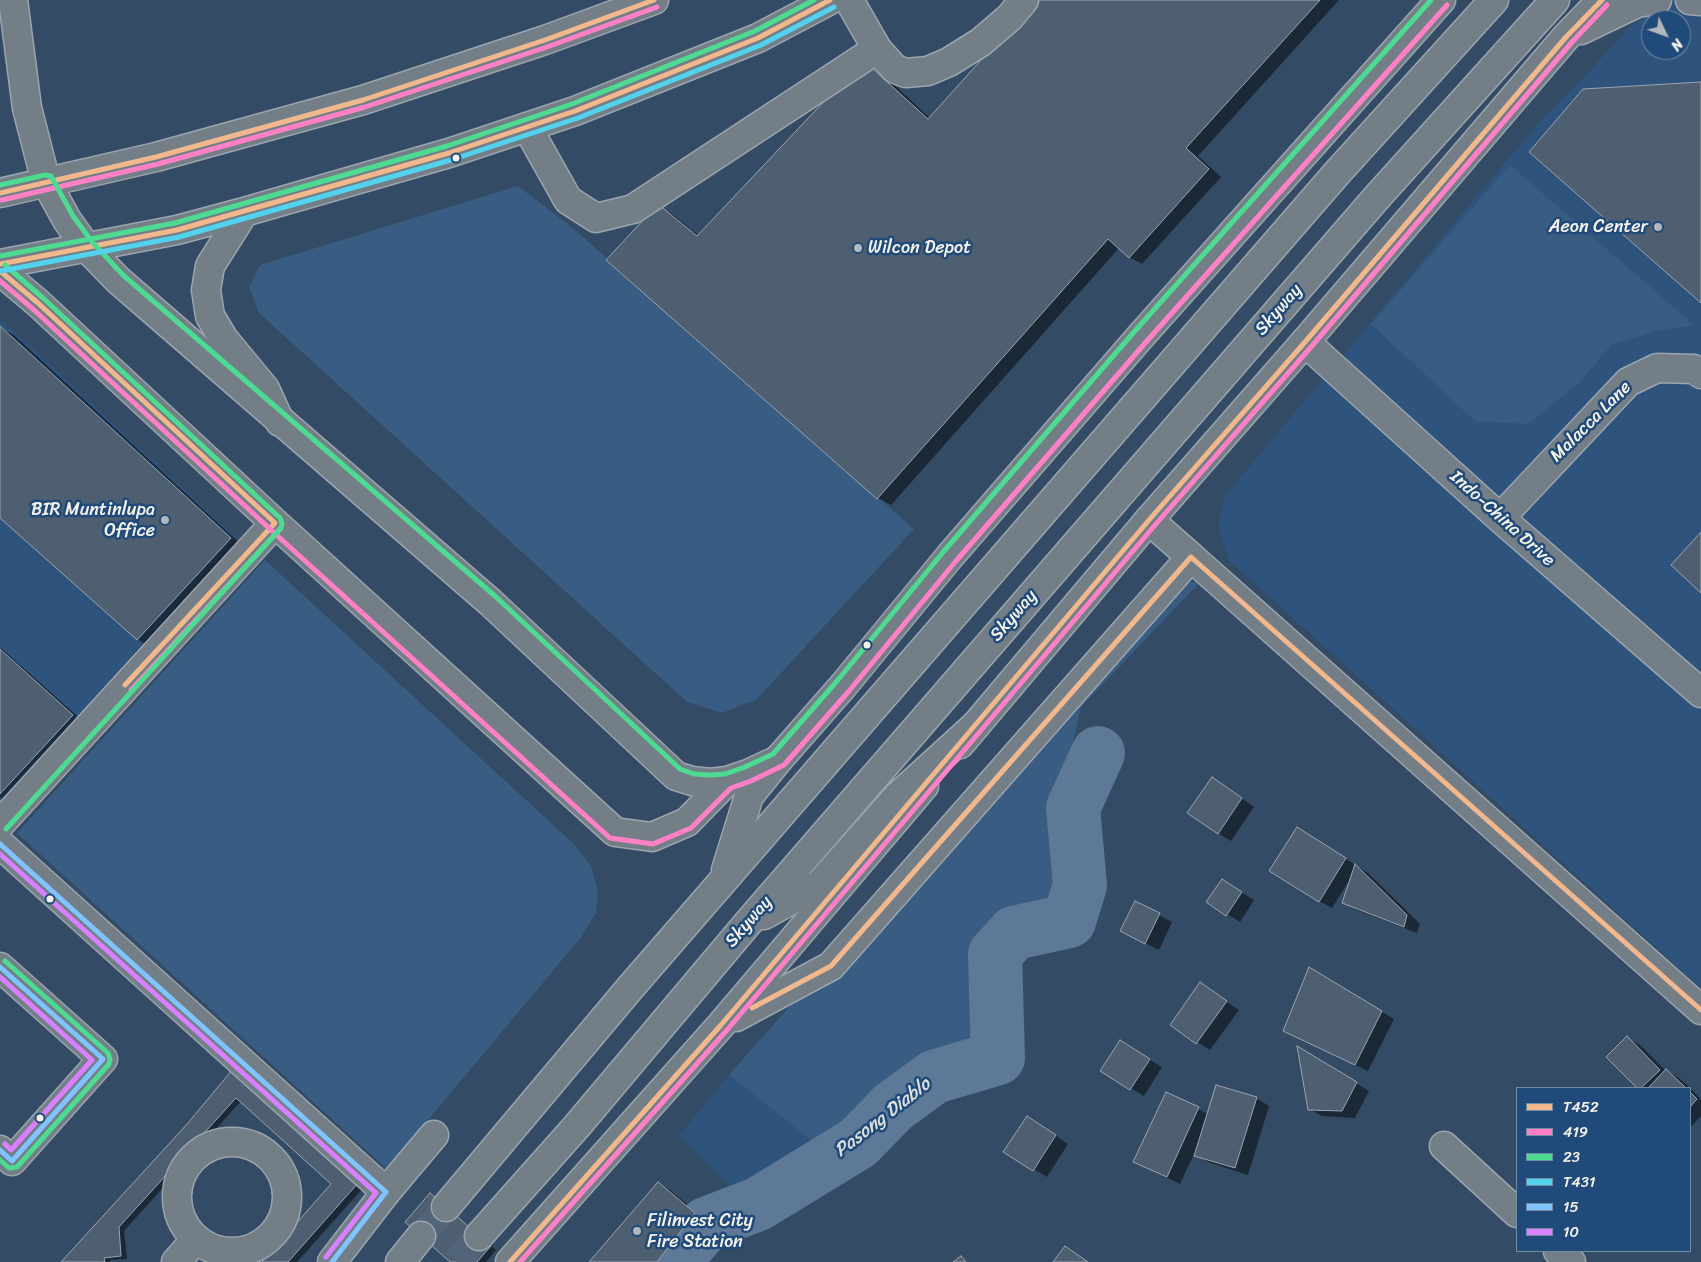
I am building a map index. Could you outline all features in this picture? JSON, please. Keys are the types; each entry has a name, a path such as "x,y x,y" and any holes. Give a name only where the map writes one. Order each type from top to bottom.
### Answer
{"main road":[{"path":"12,0 27,108 46,182 67,220 87,248 118,280 490,602 676,776 692,781 710,783 727,781 748,774 778,760"},
{"path":"0,193 156,157 363,100 545,40 654,0"},
{"path":"0,264 177,230 449,153 575,111 758,38 830,0"},
{"path":"849,0 877,49 895,69 906,73 928,71 949,62 981,42 1010,17 1024,0"},
{"path":"446,1207 723,881 1330,181 1494,0"},
{"name":"Skyway","path":"480,1236 577,1126 747,924 1378,196 1555,0"},
{"path":"510,1262 721,1025 1149,520 1305,342 1566,37 1602,0"},
{"path":"1566,37 1637,3 1658,0"},
{"path":"1690,0 1701,1"},
{"path":"723,881 749,796 778,760 843,686 950,556 1431,3"},
{"path":"527,127 568,200 596,218 633,209 877,49"},
{"path":"244,212 210,266 206,290 210,316 223,338 265,389 280,422"},
{"path":"0,271 38,303 275,523 615,832 652,836 687,822 727,781"},
{"name":"Indo-China Drive","path":"1305,342 1500,518 1701,693"},
{"name":"Malacca Lane","path":"1500,518 1628,382 1656,368 1694,369 1701,374"},
{"path":"1149,520 1701,1010"},
{"path":"0,824 275,523"},
{"path":"721,1025 831,966 1191,557"},
{"path":"747,924 820,884 898,796 976,725"},
{"path":"0,844 386,1192"},
{"path":"0,967 103,1059 12,1161 0,1150"},
{"path":"332,1262 386,1192 434,1135"},
{"path":"1444,1146 1516,1212"},
{"path":"400,1262 421,1236"},
{"path":"176,1262 196,1239"},
{"path":"1559,1252 1571,1262"}],"shaded area":[{"path":"1655,0 1701,0 1701,988 1230,561 1218,528 1225,496 1545,116 1641,15 1641,60 1691,60 1691,10 1646,10"},
{"path":"1510,165 1694,325 1660,330 1612,344 1580,382 1528,424 1475,421 1371,324"},
{"path":"518,186 574,229 914,529 757,699 722,713 687,702 259,313 249,287 260,265"},
{"path":"3,321 236,538 0,804 0,322"},
{"path":"265,560 575,845 591,866 598,890 596,913 582,936 387,1169 17,833"},
{"path":"1202,580 1081,707 1060,799 1069,905 1005,930 980,957 991,1055 922,1069 825,1151 729,1075 1085,672 1161,590"},
{"path":"729,1075 825,1151 781,1175 735,1192 679,1136"}],"building":[{"name":"Wilcon Depot","path":"1035,0 1320,0 1186,148 1209,169 1129,258 1108,239 877,499 606,260 658,204 697,236 863,60 928,119"},
{"name":"Aeon Center","path":"1701,82 1701,303 1529,152 1583,89"},
{"path":"0,326 231,538 137,640 0,518"},
{"path":"1701,532 1701,593 1671,565"},
{"path":"0,649 73,715 0,794"},
{"path":"1212,777 1242,798 1218,834 1187,813"},
{"path":"1297,827 1346,858 1319,902 1269,871"},
{"path":"1355,864 1407,915 1404,927 1342,903"},
{"path":"1222,879 1242,892 1226,916 1206,902"},
{"path":"1135,901 1160,913 1145,944 1120,931"},
{"path":"1309,967 1382,1011 1355,1065 1283,1031"},
{"path":"1200,982 1227,1001 1196,1044 1170,1025"},
{"path":"1627,1036 1660,1070 1642,1087 1636,1087 1606,1057"},
{"path":"1120,1040 1150,1059 1130,1090 1100,1071"},
{"path":"1297,1046 1357,1082 1342,1111 1308,1110"},
{"path":"233,1069 359,1182 288,1262 262,1262 331,1184 236,1098 119,1227 121,1256 104,1258 105,1262 61,1262 188,1123"},
{"path":"1666,1069 1685,1087 1649,1087"},
{"path":"1216,1085 1257,1097 1235,1168 1194,1156"},
{"path":"1166,1092 1199,1107 1167,1177 1133,1162"},
{"path":"1691,1093 1697,1099 1691,1106"},
{"path":"1027,1116 1056,1135 1033,1171 1003,1152"},
{"path":"658,1182 695,1213 657,1262 589,1262"},
{"path":"430,1193 491,1246 477,1262 450,1262 405,1222"},
{"path":"1065,1246 1088,1262 1053,1262"},
{"path":"961,1256 966,1262 953,1262"}],"waterway":[{"name":"Pasong Diablo","path":"674,1262 706,1224 758,1204 858,1143 893,1107 934,1077 998,1058 995,954 1014,933 1069,921 1080,885 1073,808 1098,753"}],"tunnel":[{"path":"421,1236 446,1207"},
{"path":"457,1262 479,1236"}],"transit line":[{"name":"T452","path":"0,193 156,157 363,100 545,40 654,0"},
{"name":"23","path":"0,256 175,223 447,146 572,104 755,31 814,0"},
{"name":"T452","path":"0,264 177,230 449,153 575,111 758,38 830,0"},
{"name":"23","path":"0,185 45,175 51,176 73,216 93,243 123,275 495,596 680,769 694,774 725,774 773,754 837,681 944,551 1134,332 1431,0"},
{"name":"T452","path":"510,1262 721,1025 1149,520 1305,342 1566,37 1602,0"},
{"name":"419","path":"0,281 33,309 270,529 610,838 653,844 691,828 731,788 751,781 784,765 849,691 956,561 1146,342 1447,5"},
{"name":"419","path":"520,1262 727,1030 1155,525 1311,347 1572,42 1607,5"},
{"name":"419","path":"2,200 158,164 365,107 547,47 657,7"},
{"name":"T431","path":"1,271 179,237 451,160 578,118 761,45 834,7"},
{"name":"23","path":"5,265 280,518 282,523 281,528 6,829"},
{"name":"T452","path":"0,271 38,303 275,523 125,685"},
{"name":"419","path":"131,690 281,528"},
{"name":"T452","path":"752,1008 831,966 1191,557 1701,1010"},
{"name":"15","path":"0,844 386,1192 332,1262"},
{"name":"10","path":"0,854 376,1193 326,1257"},
{"name":"23","path":"0,1160 9,1168 17,1167 109,1064 110,1059 108,1053 5,961"},
{"name":"15","path":"0,967 103,1059 12,1161 0,1150"},
{"name":"10","path":"0,977 92,1060 11,1150 5,1144"}],"place":[{"name":"Aeon Center","path":"1658,227"},
{"name":"Wilcon Depot","path":"858,248"},
{"name":"BIR Muntinlupa Office","path":"165,520"},
{"name":"Filinvest City Fire Station","path":"637,1231"}]}
